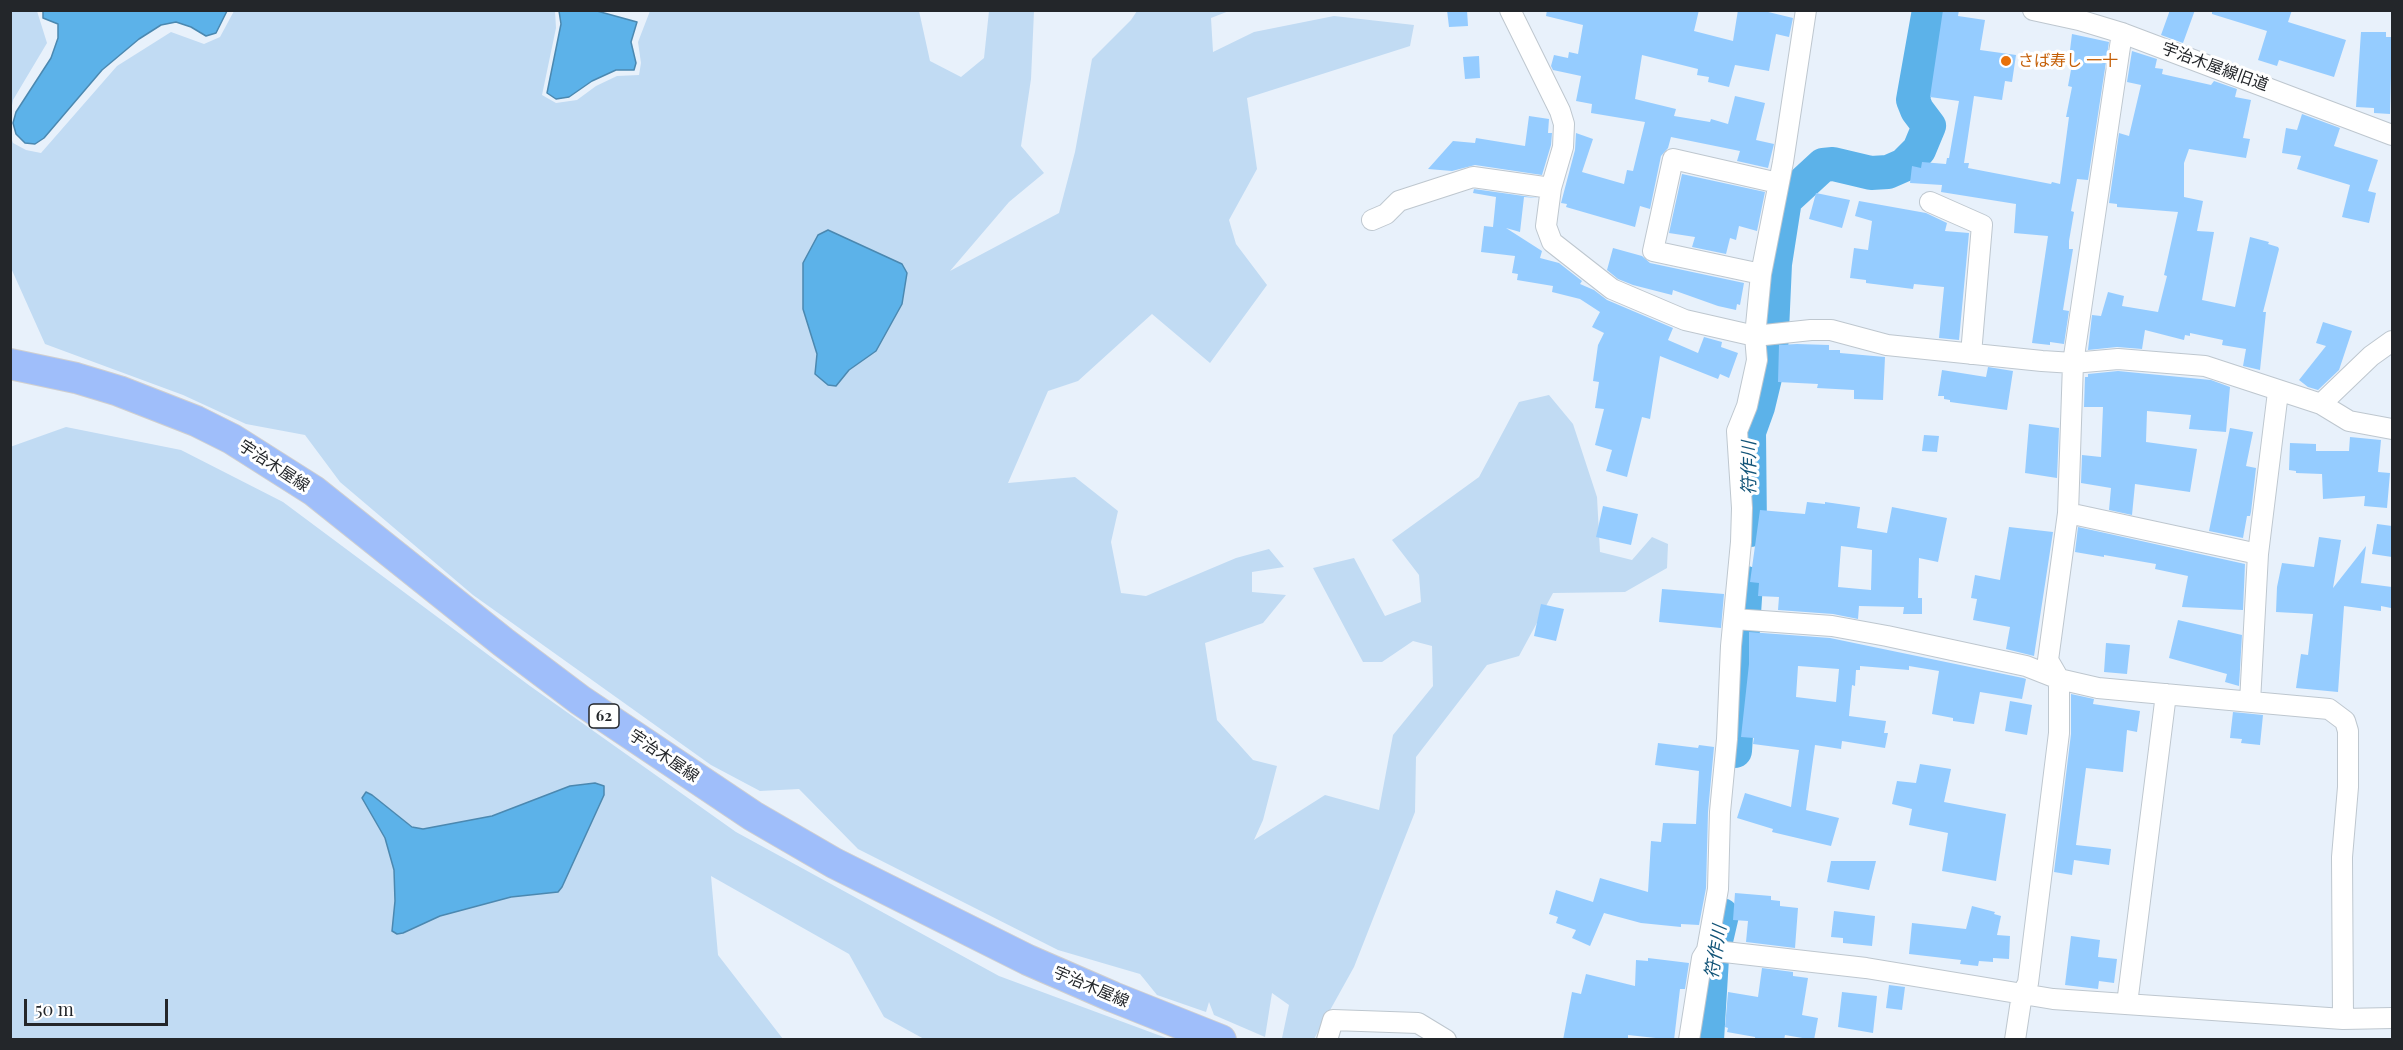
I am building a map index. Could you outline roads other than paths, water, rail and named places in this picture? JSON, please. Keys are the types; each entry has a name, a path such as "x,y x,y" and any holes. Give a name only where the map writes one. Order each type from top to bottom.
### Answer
{"main road":[{"name":"宇治木屋線","path":"10,364 76,378 119,391 196,421 232,439 314,491 503,642 580,700 753,816 834,863 1028,960 1221,1040"}],"street":[{"path":"1510,10 1560,111 1564,124 1563,147 1551,188 1546,226 1552,242 1612,289 1685,320 1756,336 1831,330 1887,345 1971,354 2073,363 2118,359 2205,366 2320,404 2349,421 2392,429"},
{"path":"1689,1040 1702,958 1708,951 1718,889 1720,812 1742,508 1737,431 1754,380 1761,274 1806,10"},
{"name":"宇治木屋線旧道","path":"2033,10 2079,20 2122,33 2392,135"},
{"path":"2015,1040 2022,994 2028,982 2060,733 2059,679 2048,660 2068,513 2073,363 2122,33"},
{"path":"1761,274 1653,251 1673,159 1778,183"},
{"path":"1371,220 1386,214 1399,201 1473,177 1551,188"},
{"path":"1930,202 1982,225 1971,354"},
{"path":"2320,404 2371,356 2392,341"},
{"path":"2250,702 2258,554 2278,392"},
{"path":"2068,513 2258,554"},
{"path":"1735,619 1833,626 1887,636 2026,666 2059,679 2098,688 2329,709 2345,721 2348,731 2342,857 2343,1019"},
{"path":"2127,1004 2166,694"},
{"path":"1708,951 1878,969 2053,999 2343,1019 2392,1018"},
{"path":"1327,1040 1334,1020 1418,1023 1446,1040"}],"water":[{"path":"43,10 227,11 216,33 206,36 191,27 176,22 161,25 139,39 102,70 44,138 35,144 25,143 16,134 13,123 16,112 51,58 58,38 58,24 43,18"},
{"path":"559,11 597,11 637,22 631,42 636,63 634,70 616,70 592,81 569,97 556,99 547,93 561,24"},
{"path":"828,230 902,264 907,273 902,304 876,351 849,370 836,386 828,385 815,374 817,354 803,309 803,263 818,235"},
{"path":"595,783 604,786 604,795 558,892 511,897 440,916 403,933 397,934 392,931 395,901 394,870 385,838 362,798 366,792 412,827 423,829 492,816 570,786"}],"waterway":[{"name":"符作川","path":"1750,530 1749,432 1758,407 1771,353 1775,264 1785,200 1823,165 1833,164 1871,173 1888,172 1904,165 1919,150 1929,126 1917,110 1913,100 1929,10"},
{"name":"符作川","path":"1735,751 1746,583"},
{"name":"符作川","path":"1707,1040 1712,958 1722,915"}],"place":[{"name":"さば寿し 一十","path":"2006,61"}]}
